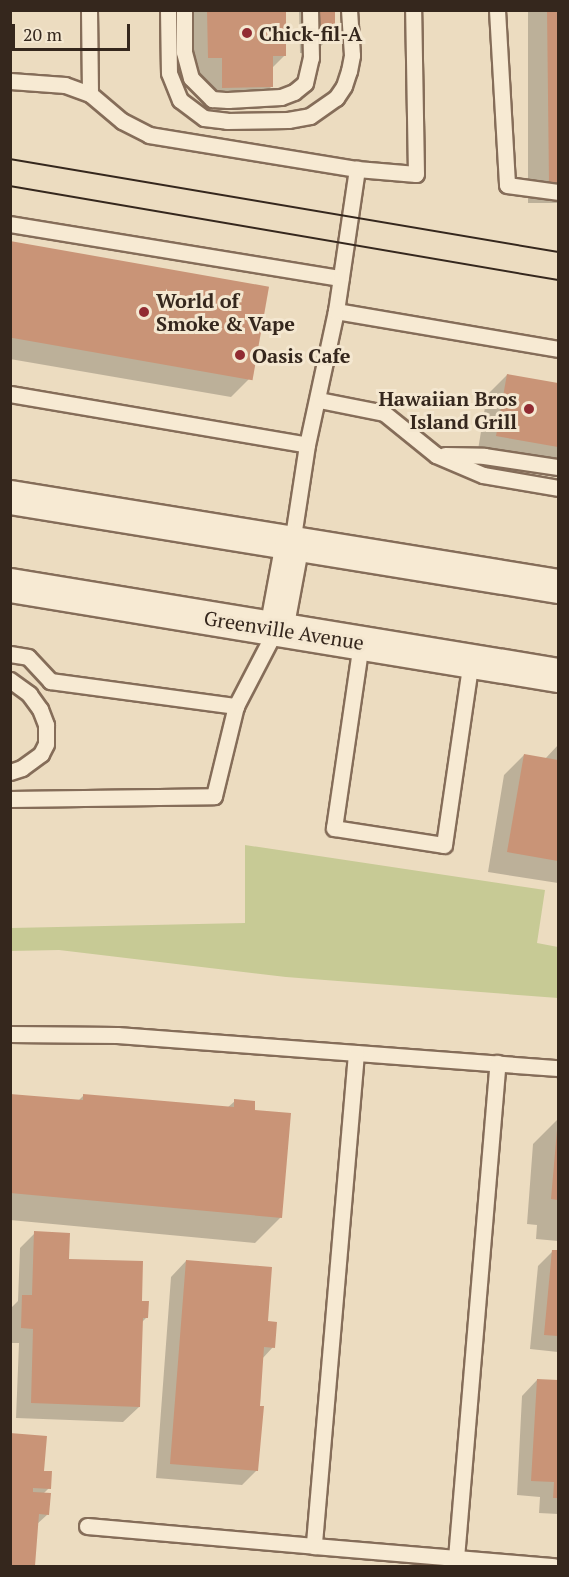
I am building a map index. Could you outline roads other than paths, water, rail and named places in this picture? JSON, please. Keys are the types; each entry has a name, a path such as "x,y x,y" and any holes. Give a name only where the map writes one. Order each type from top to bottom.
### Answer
{"main road":[{"path":"10,497 558,586"},
{"path":"276,628 292,543"},
{"name":"Greenville Avenue","path":"10,585 558,675"}],"lane":[{"path":"89,10 90,94"},
{"path":"168,10 169,74 180,100 204,118 227,121 288,120 310,116 336,98 344,86 352,55 349,10"},
{"path":"184,10 184,51 191,78 212,99 228,100 280,97 294,92 305,83 311,58 310,10"},
{"path":"10,81 65,85 90,94 122,121 149,135 357,169 416,174 413,10"},
{"path":"496,10 507,185 558,192"},
{"path":"292,543 307,445 319,400 336,311 357,169"},
{"path":"10,224 341,278"},
{"path":"336,311 558,350"},
{"path":"10,394 307,445"},
{"path":"319,400 384,413 436,455 483,476 558,488"},
{"path":"436,455 484,456 558,466"},
{"path":"10,799 214,796 236,706 276,628"},
{"path":"361,643 334,828 444,845 471,660"},
{"path":"10,654 27,657 50,681 236,706"},
{"path":"10,680 29,694 40,709 46,725 46,744 41,754 22,768 10,772"},
{"path":"10,1034 117,1035 558,1068"},
{"path":"314,1546 356,1053"},
{"path":"456,1558 498,1063"},
{"path":"87,1526 554,1566"}],"tram line":[{"path":"10,159 558,252"},
{"path":"10,186 558,280"}],"place":[{"name":"Chick-fil-A","path":"247,33"},
{"name":"World of Smoke & Vape","path":"144,312"},
{"name":"Oasis Cafe","path":"240,355"},
{"name":"Hawaiian Bros Island Grill","path":"529,409"}]}
